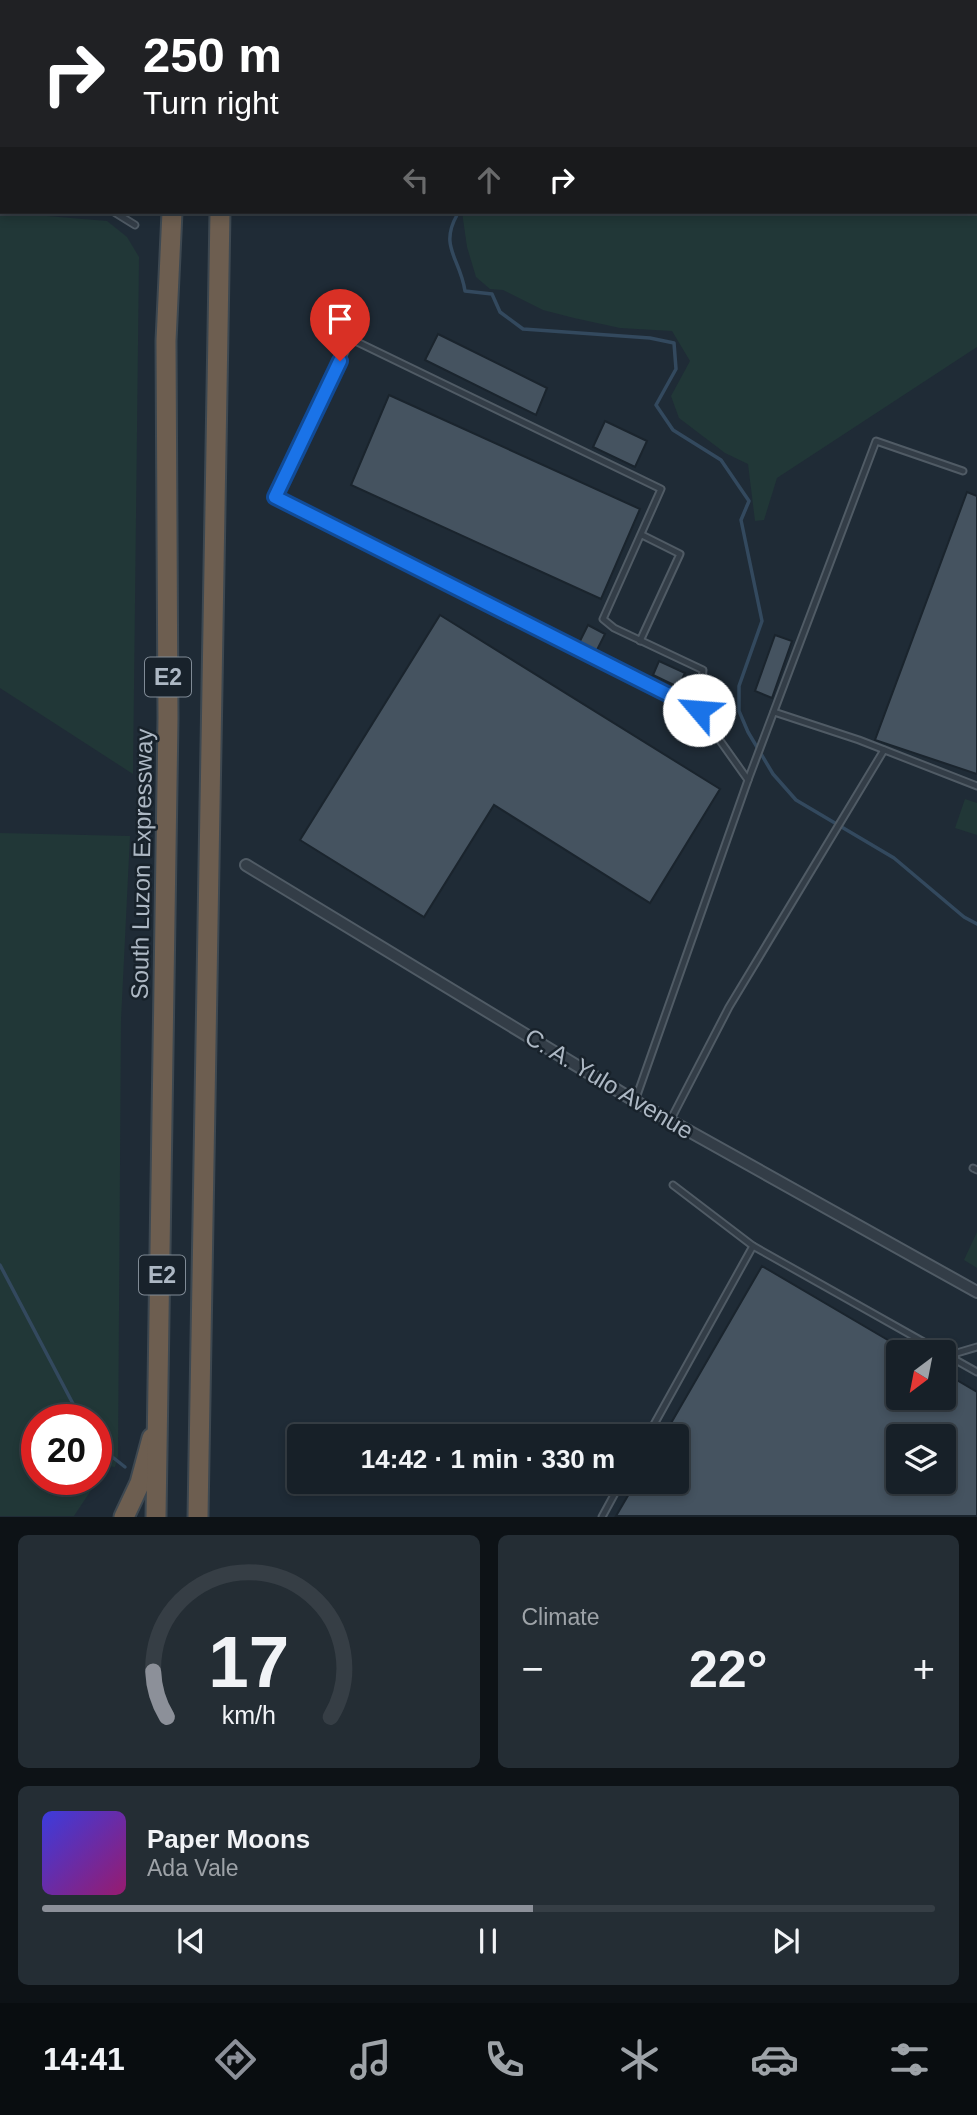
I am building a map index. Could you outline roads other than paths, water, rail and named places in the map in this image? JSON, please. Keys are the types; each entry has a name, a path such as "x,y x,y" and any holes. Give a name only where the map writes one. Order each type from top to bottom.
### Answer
{"highway":[{"name":"South Luzon Expressway","path":"156,1517 160,1407 168,718 166,341 172,214"},
{"name":"E2","path":"198,1517 220,214"},
{"path":"124,1517 139,1483 160,1407"}],"street":[{"name":"C. A. Yulo Avenue","path":"246,865 635,1101 977,1293"}],"lane":[{"path":"117,214 135,225"},
{"path":"699,710 703,670 640,641 603,619 661,489 351,339 275,497 699,710 748,780"},
{"path":"635,1101 748,780 876,441 963,471"},
{"path":"640,641 680,554 642,535"},
{"path":"774,712 977,786"},
{"path":"670,1121 729,1007 884,750"},
{"path":"673,1185 753,1246 923,1340"},
{"path":"654,1424 753,1246"},
{"path":"956,1353 977,1347"},
{"path":"956,1359 977,1372"},
{"path":"602,1517 614,1494"}],"waterway":[{"path":"456,214 450,244 465,291 492,294 500,312 523,329 650,338 674,343 676,369 656,405 673,430 721,460 749,501 741,520 762,621 739,686 739,711 748,732 773,774 796,800 894,858 964,917 977,924"},
{"path":"0,1265 73,1404"},
{"path":"112,1457 125,1467"}]}
